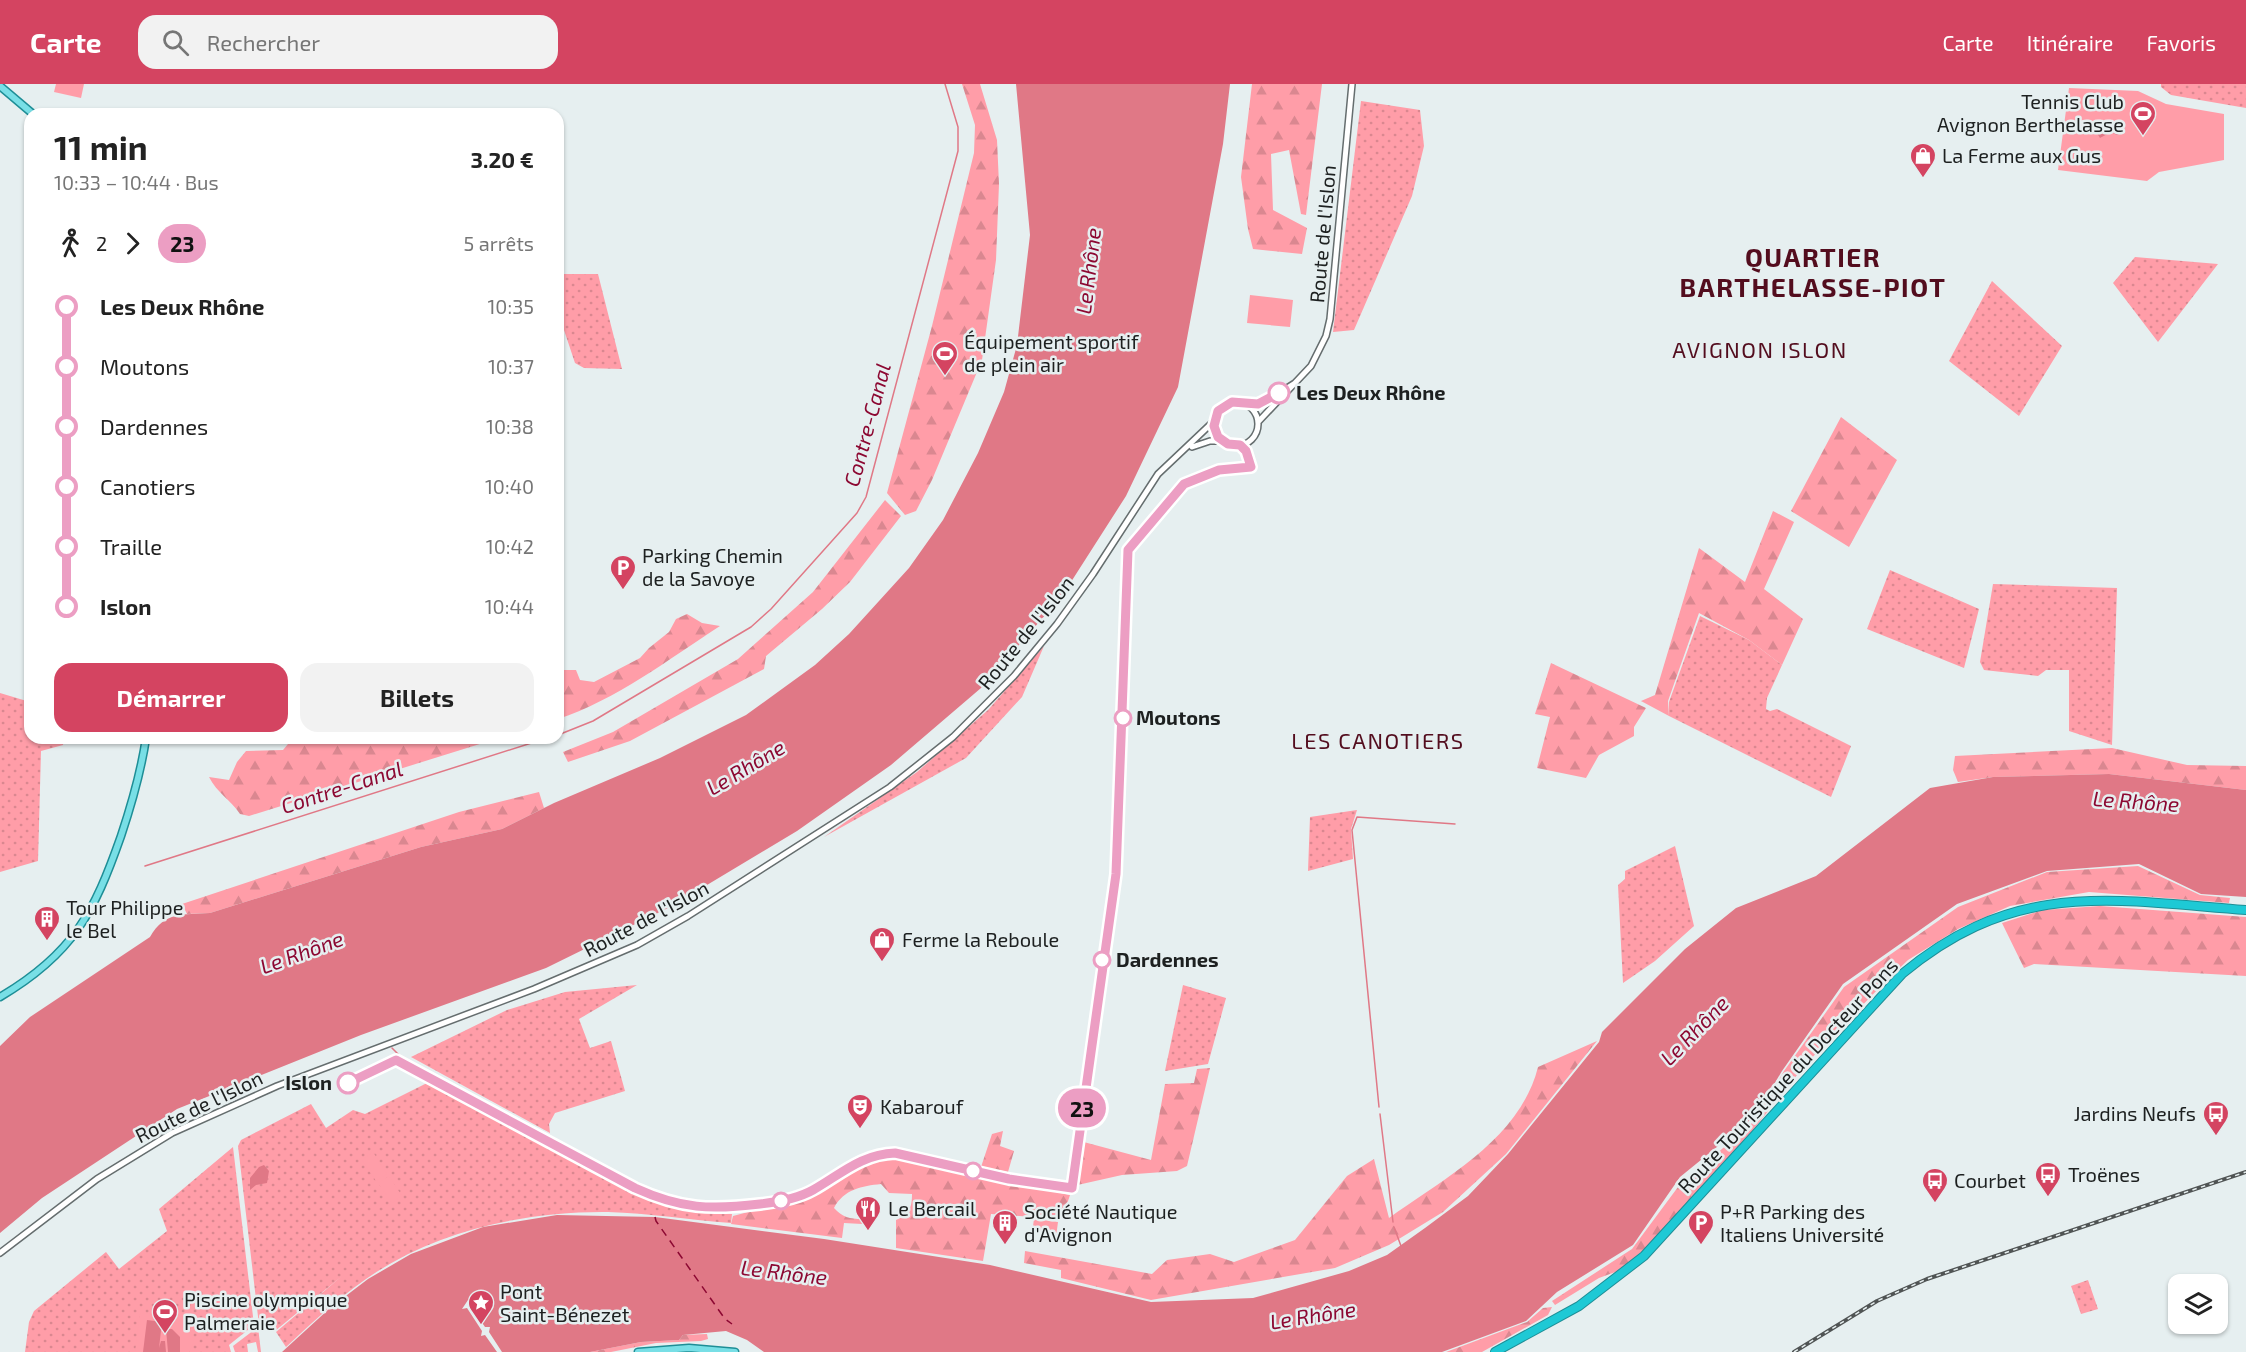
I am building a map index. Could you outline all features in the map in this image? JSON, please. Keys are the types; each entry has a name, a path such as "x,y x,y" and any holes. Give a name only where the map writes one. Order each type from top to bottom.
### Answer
{"highway":[{"name":"Route Touristique du Docteur Pons","path":"1495,1352 1579,1306 1644,1256 1902,974 1941,944 2008,912 2067,901 2097,899 2246,910"}],"main road":[{"path":"0,86 26,108"},
{"path":"0,997 51,962 78,931 90,912 111,865 136,789 145,744"},
{"path":"638,1352 706,1348 735,1352"}],"street":[{"name":"Route de l'Islon","path":"1258,422 1271,406 1292,390 1317,357 1330,319 1352,84"},
{"name":"Route de l'Islon","path":"1246,404 1268,400 1301,378"},
{"path":"1232,402 1246,404 1256,415 1258,422 1253,437 1245,444 1234,446 1222,441 1215,432 1214,421 1218,411 1232,402"},
{"name":"Route de l'Islon","path":"0,1254 97,1179 172,1133 277,1086 555,981 637,945 688,916 858,809 912,771 952,737 1006,685 1069,607 1158,474 1214,421"},
{"name":"Route de l'Islon","path":"1187,449 1210,441 1222,441"}],"green space":[{"path":"56,84 84,84 81,98 54,92"},
{"path":"962,84 980,84 997,140 999,184 996,260 982,360 932,480 916,511 905,515 887,493 932,326 974,153 975,125"},
{"path":"1252,84 1322,84 1306,215 1301,214 1289,150 1271,154 1273,210 1307,228 1302,254 1253,249 1241,177"},
{"path":"2161,84 2246,84 2246,108 2171,95 2161,87"},
{"name":"Tennis Club Avignon Berthelasse","path":"2069,88 2138,91 2166,104 2224,114 2224,160 2159,172 2147,181 2058,170"},
{"name":"Les Deux Rhône","path":"1361,101 1420,110 1424,146 1412,196 1354,330 1333,332"},
{"path":"2135,257 2218,264 2158,342 2113,283"},
{"path":"564,274 598,274 622,369 584,368 575,363 564,330"},
{"path":"1992,281 2062,346 2019,416 1949,361"},
{"path":"1250,295 1293,300 1290,327 1247,323"},
{"path":"1841,417 1897,460 1849,547 1791,511"},
{"path":"885,500 901,516 850,582 766,656 764,669 630,741 568,762 563,752 613,732 738,659 813,592"},
{"path":"1773,511 1794,522 1764,589 1803,619 1782,665 1749,640 1699,613 1668,701 1669,716 1641,701 1655,695 1699,548 1745,582"},
{"path":"1890,570 1979,609 1964,668 1867,629"},
{"path":"1993,584 2117,588 2112,745 2069,731 2069,670 2046,670 2038,676 1984,670 1980,662"},
{"path":"687,614 702,623 720,626 621,690 564,717 564,670 576,670 580,680 594,682 640,658 669,632 676,619"},
{"path":"1700,616 1749,640 1782,665 1767,698 1766,709 1770,711 1777,709 1851,746 1831,797 1669,716 1669,702"},
{"path":"1044,646 1022,697 966,758 824,837 917,772 988,710"},
{"path":"1551,663 1646,708 1634,727 1634,736 1599,755 1586,778 1537,768 1550,717 1535,714"},
{"path":"0,693 24,700 24,744 63,744 41,751 38,861 0,872"},
{"path":"288,744 480,744 249,816 240,814 209,777 229,780 237,762 246,751 283,750"},
{"path":"2112,748 2187,765 2246,766 2246,790 2109,774 1993,777 1958,782 1953,770 1955,756"},
{"path":"539,792 544,808 502,829 421,847 210,913 187,914 182,904 459,812"},
{"path":"1357,810 1351,829 1353,859 1308,871 1310,817"},
{"path":"1675,846 1694,926 1655,961 1623,983 1618,885 1625,879 1625,871"},
{"path":"2138,866 2200,895 2230,898 2229,903 2089,892 2010,906 1958,929 1908,960 1881,986 1805,1065 1744,1141 1650,1245 1618,1271 1599,1278 1555,1305 1552,1301 1632,1249 1678,1187 1752,1123 1784,1071 1844,987 1958,907 2047,872"},
{"path":"2100,906 2246,917 2246,976 2034,964 2024,968 2002,923 2043,910"},
{"path":"637,985 579,1019 590,1048 611,1041 625,1091 555,1113 549,1124 550,1133 411,1057 507,1010 565,992"},
{"path":"1183,985 1226,998 1208,1064 1165,1071"},
{"path":"1597,1041 1506,1154 1443,1212 1389,1245 1335,1268 1151,1300 1061,1278 1061,1270 1024,1263 1025,1251 1152,1274 1167,1260 1210,1254 1234,1262 1295,1240 1347,1176 1374,1159 1389,1218 1456,1172 1498,1136 1529,1093 1538,1067"},
{"path":"1210,1068 1187,1166 1177,1171 1122,1175 1073,1186 1080,1141 1151,1160 1165,1084 1194,1083 1197,1069"},
{"path":"429,1082 631,1193 677,1209 732,1214 731,1223 608,1212 545,1215 481,1227 451,1236 393,1262 345,1295 286,1347 276,1332 342,1276 275,1331 259,1325 238,1146 241,1140 311,1104 326,1128 353,1110 365,1114"},
{"path":"1003,1131 1000,1146 1014,1151 1008,1172 981,1167 992,1134"},
{"path":"233,1147 254,1325 229,1345 231,1352 25,1352 29,1322 34,1311 106,1252 119,1269 167,1231 159,1209"},
{"path":"373,1152 387,1174 376,1181 362,1160"},
{"path":"901,1159 1070,1195 1062,1219 991,1214 983,1261 896,1248 896,1220 909,1210 912,1194 889,1193 881,1184 854,1190 838,1202 834,1208 840,1214 862,1219 862,1224 844,1223 842,1238 731,1224 733,1216 816,1194 870,1161"},
{"path":"389,1176 402,1196 392,1203 378,1183"},
{"path":"1034,1219 1058,1222 1056,1237 1032,1233"},
{"path":"2088,1280 2098,1309 2081,1314 2071,1286"},
{"path":"1552,1307 1548,1315 1482,1352 1446,1352 1527,1322 1543,1308"},
{"name":"Piscine olympique Palmeraie","path":"140,1313 187,1316 194,1342 189,1352 135,1352"},
{"path":"258,1327 261,1352 258,1352 256,1342 247,1344 248,1352 235,1352 233,1346"},
{"path":"707,1334 708,1339 701,1341 656,1343 611,1352 590,1352 641,1342 679,1340 683,1335"}],"water":[{"name":"Le Rhône","path":"1016,84 1230,84 1223,144 1178,387 1126,496 1062,596 981,688 891,765 797,831 672,906 546,968 361,1035 177,1109 42,1198 0,1233 0,1046 30,1017 150,937 168,919 183,915 210,913 421,847 502,829 554,803 660,758 746,715 815,665 849,634 909,568 943,520 978,453 1004,392 1017,345 1030,235"},
{"path":"2105,121 2110,128 2115,123 2120,125 2121,133 2117,135 2111,132 2100,138 2092,125 2096,122 2102,125"},
{"name":"Le Rhône","path":"2109,774 2246,790 2246,897 2201,894 2139,864 2047,871 1957,904 1843,984 1782,1071 1755,1116 1680,1177 1633,1245 1557,1292 1526,1321 1442,1352 764,1352 747,1340 726,1331 683,1335 679,1340 641,1342 590,1352 282,1352 330,1308 368,1279 411,1254 483,1227 557,1215 655,1217 824,1239 990,1265 1151,1302 1253,1298 1349,1271 1387,1255 1468,1196 1508,1154 1599,1042 1602,1032 1685,949 1736,908 1816,876 1930,788 1993,777"},
{"path":"264,1165 269,1171 267,1183 256,1185 250,1190 250,1178 259,1167"},
{"path":"147,1320 162,1322 159,1348 161,1341 165,1341 166,1352 143,1352"},
{"path":"166,1329 172,1329 180,1337 180,1352 168,1352"}],"pier":[{"name":"Pont Saint-Bénezet","path":"468,1300 474,1300 472,1308 485,1327 490,1327 489,1332 502,1352 497,1352 485,1335 481,1336 482,1331 467,1308 462,1309"}],"waterway":[{"name":"Contre-Canal","path":"564,733 593,721 751,627 771,609 857,513 866,497 958,151 958,127 945,84"},
{"name":"Contre-Canal","path":"145,866 528,744"},
{"path":"1379,1107 1352,830 1357,817 1455,824"},
{"path":"392,1048 398,1054"},
{"path":"409,1061 661,1196 707,1204 751,1202 782,1197"},
{"path":"1380,1114 1393,1222"},
{"path":"1394,1227 1401,1246"}],"ferry route":[{"path":"655,1217 725,1319 732,1324"}],"railway":[{"path":"1794,1352 1877,1301 1927,1279 2246,1172"}],"bus line":[{"name":"23","path":"348,1083 396,1060 635,1188 657,1198 688,1207 720,1209 789,1200 812,1191 866,1157 895,1153 1009,1179 1072,1188 1101,965 1116,874 1128,607 1128,550 1184,484 1219,470 1251,467 1246,451 1240,445 1234,446 1222,441 1215,432 1214,421 1218,411 1232,402 1258,404 1279,393"}],"place":[{"name":"Tennis Club Avignon Berthelasse","path":"2143,137"},
{"name":"La Ferme aux Gus","path":"1923,179"},
{"name":"Équipement sportif de plein air","path":"945,377"},
{"name":"Les Deux Rhône","path":"1279,393"},
{"name":"Parking Chemin de la Savoye","path":"623,591"},
{"name":"Moutons","path":"1123,718"},
{"name":"Tour Philippe le Bel","path":"47,942"},
{"name":"Dardennes","path":"1102,960"},
{"name":"Ferme la Reboule","path":"882,963"},
{"name":"Islon","path":"348,1083"},
{"name":"Kabarouf","path":"860,1130"},
{"name":"Jardins Neufs","path":"2216,1137"},
{"name":"Troënes","path":"2048,1198"},
{"name":"Courbet","path":"1935,1204"},
{"name":"Le Bercail","path":"868,1232"},
{"name":"Société Nautique d'Avignon","path":"1005,1246"},
{"name":"P+R Parking des Italiens Université","path":"1701,1246"},
{"name":"Pont Saint-Bénezet","path":"481,1326"},
{"name":"Piscine olympique Palmeraie","path":"165,1335"}],"district":[{"name":"QUARTIER BARTHELASSE-PIOT","path":"1813,272"},
{"name":"AVIGNON ISLON","path":"1760,350"},
{"name":"LES CANOTIERS","path":"1378,741"}]}
